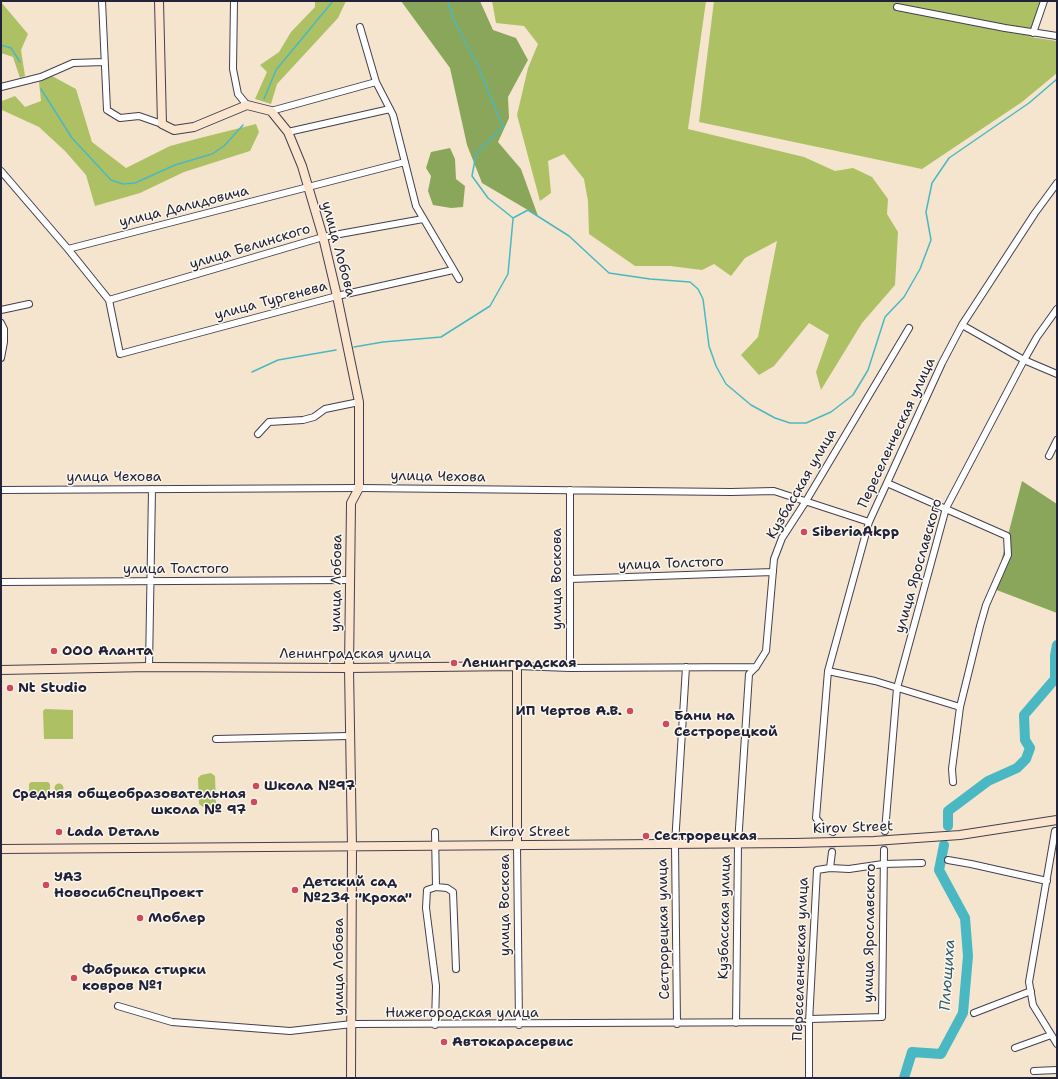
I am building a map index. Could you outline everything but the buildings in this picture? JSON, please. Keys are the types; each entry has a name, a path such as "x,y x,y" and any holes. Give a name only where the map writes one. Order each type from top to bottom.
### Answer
{"street":[{"path":"102,1 107,110 120,118 139,116 174,130 194,127 247,105 271,111 376,82"},
{"path":"159,1 162,124"},
{"path":"234,1 232,69 238,94 247,105"},
{"path":"1033,33 1044,1"},
{"path":"897,7 1033,33 1057,36"},
{"path":"360,27 376,82 390,109 416,206 459,279"},
{"path":"1,87 41,77 73,63 104,62"},
{"path":"288,132 390,109"},
{"name":"улица Лобова","path":"271,111 288,132 308,188 323,238 337,296 359,402 359,488 351,503 349,668 352,847 351,1078"},
{"name":"улица Далидовича","path":"68,249 405,162"},
{"path":"1,171 68,249 109,300"},
{"name":"Переселенческая улица","path":"833,832 823,827 816,818 828,671 869,522 942,363 962,325 1035,213 1057,183"},
{"name":"улица Белинского","path":"109,300 323,238 423,219"},
{"name":"улица Тургенева","path":"109,300 120,354 337,296 453,270"},
{"path":"1,310 29,304"},
{"name":"улица Ярославского","path":"885,831 897,688 946,508 1024,360 1037,337 1057,309"},
{"path":"1,323 4,329 4,342 1,358"},
{"path":"962,325 1024,360 1057,374"},
{"name":"Кузбасская улица","path":"736,1023 738,844 749,674 756,667 766,651 774,559 782,538 806,501 909,328"},
{"path":"258,434 269,422 303,420 314,417 325,409 359,402"},
{"path":"1050,456 1057,440"},
{"path":"887,484 946,508 1007,536 1008,555 986,605 960,707 952,769 953,782"},
{"name":"улица Чехова","path":"1,490 359,488 731,492 774,491 869,522"},
{"path":"148,667 152,489"},
{"name":"улица Воскова","path":"570,490 570,668"},
{"name":"улица Толстого","path":"570,579 773,572"},
{"name":"улица Толстого","path":"1,582 351,580"},
{"name":"улица Воскова","path":"517,666 519,1025"},
{"name":"Ленинградская улица","path":"1,670 148,667 756,667"},
{"name":"Сестрорецкая улица","path":"677,1024 675,844 686,667"},
{"path":"828,671 875,681 960,707"},
{"path":"216,739 349,736"},
{"name":"Kirov Street","path":"1,849 738,844 874,841 960,835 1057,820"},
{"path":"1055,831 1029,982 1033,1005 1057,1044"},
{"path":"435,832 436,887"},
{"name":"улица Ярославского","path":"882,1017 884,850"},
{"name":"Переселенческая улица","path":"809,1078 816,870 830,868 832,852"},
{"path":"948,860 1046,882"},
{"path":"830,868 849,869 883,864 922,863"},
{"path":"435,1025 436,986 426,908 427,890 436,887 447,888 453,892 456,969"},
{"path":"974,1013 1031,990"},
{"name":"Нижегородская улица","path":"118,1006 172,1022 290,1031 352,1024 677,1024 882,1017"},
{"path":"1016,1048 1052,1035"},
{"path":"1034,1071 1057,1070"}],"green space":[{"path":"315,1 346,1 338,18 277,84 271,104 255,99 267,72 260,65 279,52 291,32 315,7"},
{"path":"401,1 480,1 493,30 516,38 528,60 508,97 509,118 498,142 521,169 538,216 482,183 467,145 450,68"},
{"path":"492,1 706,1 688,129 804,157 835,171 853,168 872,177 888,199 887,214 898,232 895,285 862,323 821,390 816,372 829,335 809,323 774,366 759,375 741,355 758,337 777,241 745,258 731,276 714,264 702,270 670,266 635,266 589,234 588,201 584,179 564,154 548,161 551,193 540,201 517,115 528,68 538,44 524,26 496,23"},
{"path":"714,1 1040,1 1030,37 1057,41 1057,73 1022,102 922,169 699,122"},
{"path":"1,2 28,34 21,50 25,76 20,78 13,57 1,53"},
{"path":"52,76 76,89 92,142 126,168 170,146 256,124 259,132 250,151 184,172 140,193 95,206 86,175 65,151 39,127 2,110 2,101 15,96 25,107 41,101 39,82"},
{"path":"450,148 455,159 456,179 465,186 463,207 451,208 433,205 428,191 431,176 426,168 431,152"},
{"path":"1022,481 1057,504 1057,613 994,589"},
{"path":"45,709 73,710 73,739 44,739 43,711"},
{"path":"211,773 215,776 216,804 213,807 203,807 199,804 198,778 201,775"},
{"path":"31,782 48,782 50,784 50,793 48,795 31,796 29,793 29,784"},
{"path":"59,783 64,788 59,793 54,788"}],"waterway":[{"path":"264,99 276,70 333,1"},
{"path":"448,1 453,18 479,68 503,127 476,154 472,176 488,198 513,218 528,210 569,236 609,273 650,279 690,282 698,289 703,299 709,346 716,366 726,384 751,405 775,418 790,423 806,423 831,412 853,395 868,370 885,317 904,297 920,269 931,240 926,212 932,183 949,158 1029,103 1057,79"},
{"path":"1,45 11,48 20,62"},
{"path":"41,89 72,138 111,180 123,184 135,183 175,165 212,154 224,146 243,125"},
{"path":"354,347 383,342 441,337 490,306 508,274 513,219"},
{"path":"252,372 278,360 336,350"},
{"name":"Плющиха","path":"948,826 948,811 988,781 1017,768 1026,759 1030,748 1025,740 1024,715 1055,679 1055,656 1057,645"},
{"name":"Плющиха","path":"904,1078 912,1052 941,1054 963,1013 968,956 965,918 939,870 944,845"}],"tunnel":[{"path":"884,850 885,831"},
{"path":"832,852 833,832"}],"place":[{"name":"SiberiaAkpp","path":"804,532"},
{"name":"ООО Аланта","path":"54,651"},
{"name":"Ленинградская","path":"454,663"},
{"name":"Nt Studio","path":"10,688"},
{"name":"ИП Чертов А.В.","path":"630,711"},
{"name":"Бани на Сестрорецкой","path":"666,724"},
{"name":"Школа №97","path":"256,786"},
{"name":"Средняя общеобразовательная школа № 97","path":"254,802"},
{"name":"Lada Dеталь","path":"59,832"},
{"name":"Сестрорецкая","path":"646,836"},
{"name":"УАЗ НовосибСпецПроект","path":"46,885"},
{"name":"Детский сад №234 \"Кроха\"","path":"295,890"},
{"name":"Моблер","path":"140,918"},
{"name":"Фабрика стирки ковров №1","path":"74,978"},
{"name":"Автокарасервис","path":"444,1042"}]}
